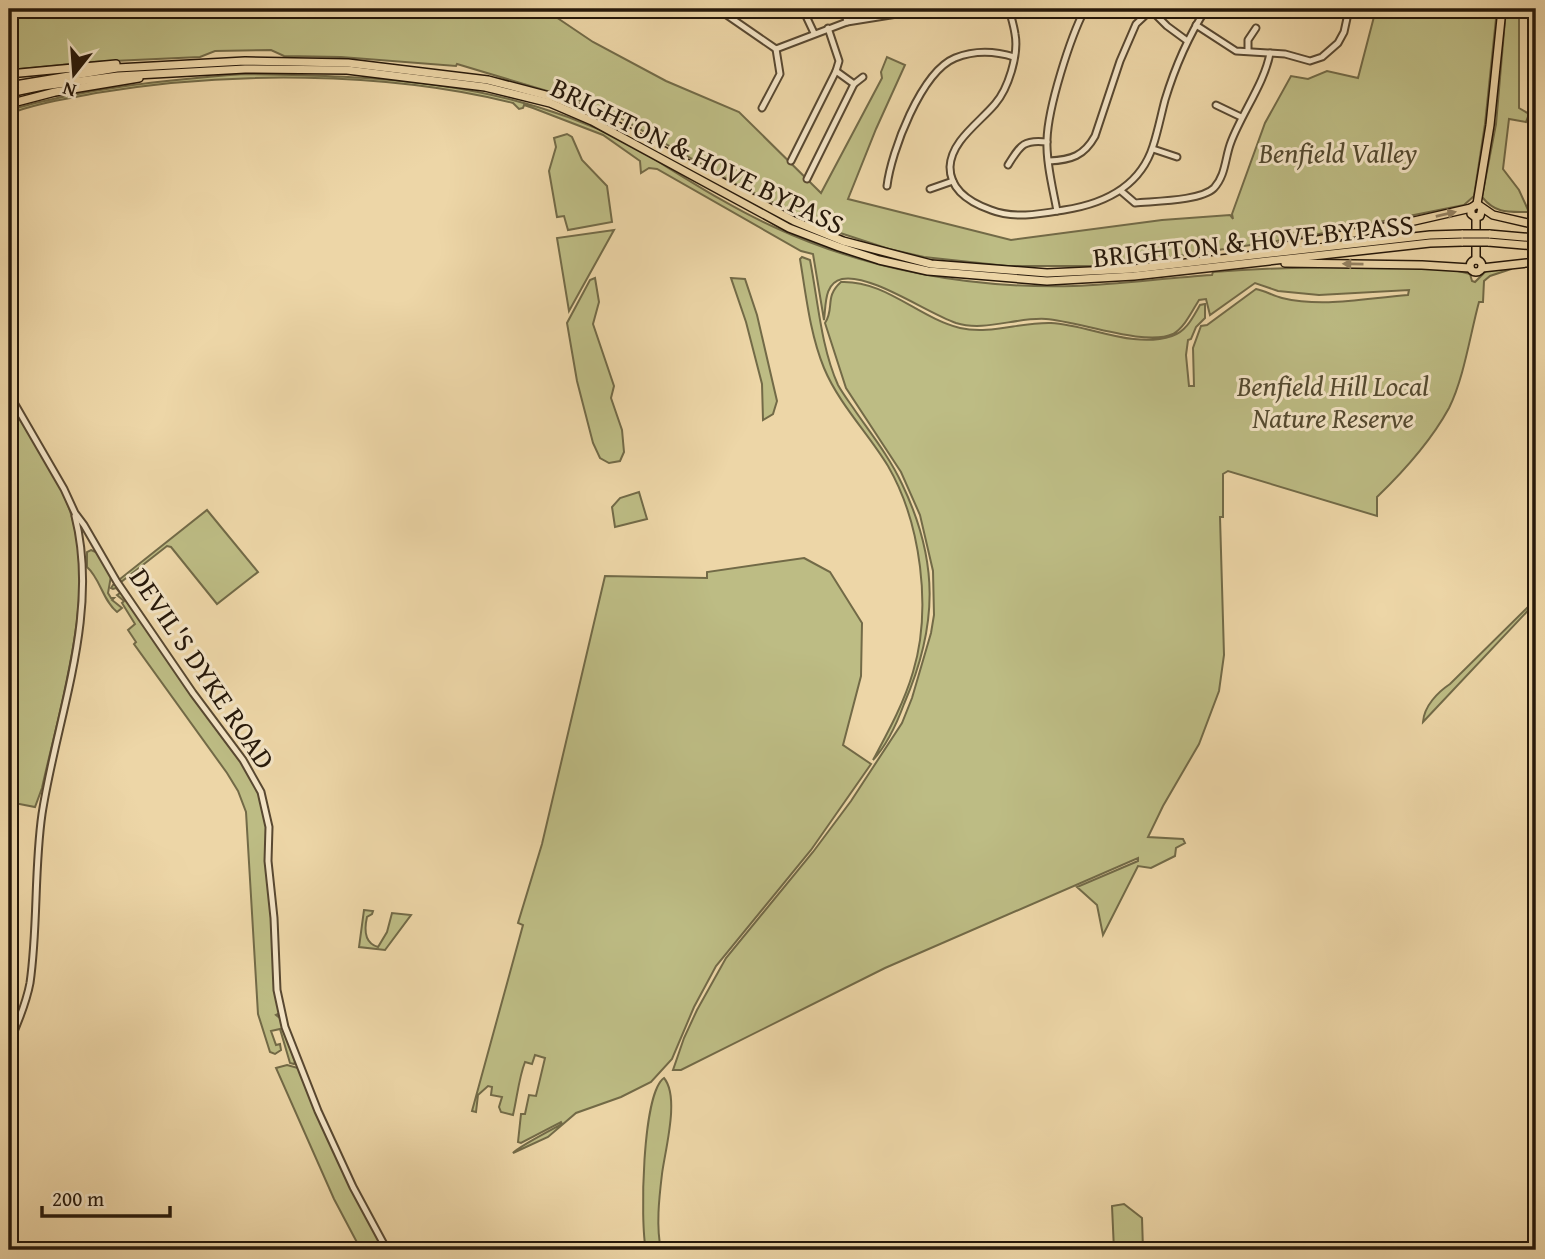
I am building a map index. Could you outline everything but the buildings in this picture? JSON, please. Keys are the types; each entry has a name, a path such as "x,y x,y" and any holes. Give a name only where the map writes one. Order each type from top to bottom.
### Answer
{"highway":[{"path":"1476,260 1476,217 1482,214 1477,207 1490,125 1502,9"},
{"name":"BRIGHTON & HOVE BYPASS","path":"9,86 149,65 254,61 348,63 488,80 553,97 601,117 794,221 843,241 931,264 1047,273 1133,269 1430,234 1463,238 1536,238"},
{"path":"9,74 116,64 149,65"},
{"name":"BRIGHTON & HOVE BYPASS","path":"9,93 88,79 181,71 263,68 347,71 485,87 550,103 602,127 789,228 852,252 928,271 1047,281 1134,276 1463,238"},
{"path":"9,104 55,92 181,71"},
{"path":"1223,258 1477,207 1496,216 1536,225"},
{"name":"BRIGHTON & HOVE BYPASS","path":"1488,238 1536,246"},
{"path":"1470,268 1471,262 1476,260"},
{"path":"1476,260 1481,263 1482,268"},
{"path":"1252,263 1422,265 1470,268 1476,272 1482,268 1536,262"}],"street":[{"path":"718,9 776,49 780,74 762,108"},
{"path":"798,9 806,16 814,33"},
{"path":"844,9 847,22"},
{"path":"776,49 847,22 901,11 928,9"},
{"path":"1009,9 1016,37 1014,57 1005,88 997,102 953,151 950,168 960,194 975,204 998,213 1025,215 1097,204 1121,191 1138,175 1153,149 1165,99 1186,40 1206,9"},
{"path":"1057,211 1047,142 1050,118 1075,29 1086,9"},
{"path":"1049,161 1071,160 1089,147 1136,24 1150,9 1186,40"},
{"path":"1196,24 1236,51 1285,54 1310,61 1332,50 1344,32 1349,9"},
{"path":"1248,51 1248,40 1256,27"},
{"path":"791,161 839,61 828,28"},
{"path":"887,186 895,150 925,89 939,69 954,58 976,53 995,51 1014,57"},
{"path":"1121,191 1135,203 1201,196 1214,188 1223,172 1229,145 1241,117 1267,71 1270,53"},
{"path":"836,71 854,84"},
{"path":"807,179 854,84 863,76"},
{"path":"1216,104 1241,117"},
{"path":"1008,164 1028,141 1047,142"},
{"path":"1153,149 1177,158"},
{"path":"930,189 953,181"},
{"name":"DEVIL'S DYKE ROAD","path":"9,394 98,550 155,638 243,760 261,792 270,827 268,861 277,990 285,1027 330,1137 387,1250"},
{"path":"9,1043 21,1016 30,984 41,827 83,596 82,548 75,513"},
{"name":"DEVIL'S DYKE ROAD","path":"82,548 92,547 98,550"}],"green space":[{"name":"Benfield Valley","path":"9,9 544,9 593,42 666,81 739,112 821,193 882,78 881,72 887,57 905,65 848,199 1011,240 1162,220 1230,215 1233,219 1232,214 1265,123 1291,76 1308,79 1327,71 1358,78 1376,9 1497,9 1485,124 1474,196 1464,205 1309,236 1133,263 1096,266 1007,266 924,257 889,249 825,228 738,185 613,114 584,102 457,64 284,56 271,50 215,51 200,57 91,62 9,70"},
{"path":"1506,9 1519,9 1519,108 1529,114 1526,122 1509,119 1503,169 1519,190 1529,212 1497,209 1482,197 1496,124"},
{"name":"Benfield Hill Local Nature Reserve","path":"244,74 344,77 440,85 533,105 580,121 626,142 736,208 809,242 883,265 959,280 1074,286 1212,275 1213,272 1385,266 1449,270 1470,274 1475,282 1488,269 1510,265 1511,269 1490,276 1484,281 1483,302 1479,302 1463,370 1449,408 1416,455 1377,497 1377,516 1228,471 1223,474 1223,517 1220,517 1224,655 1219,691 1199,744 1148,837 1183,839 1185,843 1176,848 1175,856 1151,868 1138,866 1103,935 1097,905 1077,887 1138,861 1138,858 885,968 681,1070 673,1070 697,1010 726,958 813,852 851,801 902,723 931,633 934,615 933,571 920,515 901,472 846,388 825,323 836,287 841,282 872,287 945,323 971,330 1051,323 1142,340 1177,334 1189,323 1200,305 1205,304 1205,318 1188,340 1186,355 1189,386 1194,386 1193,348 1201,326 1207,325 1256,289 1282,298 1314,302 1408,295 1409,290 1319,295 1278,291 1255,283 1210,315 1206,299 1199,300 1185,323 1173,334 1146,337 1046,319 978,326 956,323 868,282 842,279 836,281 829,290 824,320 813,254 801,251 657,169 649,168 641,173 640,161 603,135 524,105 519,109 513,103 464,92 412,85 359,80 251,78 146,86 96,93 41,104 9,114 9,110 38,102 96,91 155,82"},
{"path":"567,134 572,137 582,160 607,186 612,222 568,230 564,216 557,217 549,171 556,147 554,138"},
{"path":"614,230 569,311 557,238"},
{"path":"802,257 810,260 824,340 838,385 902,484 923,540 928,567 930,594 923,648 898,719 873,760 900,706 913,672 922,621 920,567 908,513 888,466 838,394 824,368 809,314 800,259"},
{"path":"595,278 599,302 593,324 614,386 611,398 622,430 624,452 620,461 609,463 600,458 593,443 577,381 567,323 590,280"},
{"path":"731,278 745,279 757,315 777,401 773,414 763,420 762,384"},
{"path":"9,401 64,495 77,540 80,575 78,611 66,685 42,788 35,807 9,802"},
{"path":"639,492 647,519 615,527 612,507 620,498"},
{"path":"207,510 258,572 217,604 171,547 167,546 121,582 120,579"},
{"path":"91,550 98,553 111,576 108,593 122,608 117,612 87,567 87,552"},
{"path":"804,558 830,572 862,623 861,676 843,745 871,764 811,850 716,966 694,1007 672,1059 651,1082 621,1097 576,1113 548,1137 513,1153 562,1124 561,1122 521,1143 518,1142 521,1114 525,1114 529,1095 536,1096 545,1058 535,1055 532,1064 525,1062 513,1115 501,1112 499,1107 502,1097 491,1095 492,1087 488,1086 478,1095 476,1112 472,1111 523,925 518,923 542,844 605,576 707,578 707,572"},
{"path":"118,585 242,761 259,792 267,822 274,980 280,1013 276,1015 281,1019 294,1064 290,1063 280,1029 271,1031 281,1050 275,1054 270,1052 258,1014 246,812 227,773 134,644 136,642 128,630 135,624 122,603 124,601 117,595 120,593 116,588 111,588"},
{"path":"1536,599 1423,722 1426,710 1436,695"},
{"path":"364,910 373,911 367,917 365,931 370,942 378,947 387,932 392,913 411,915 385,950 359,947"},
{"path":"287,1065 298,1068 384,1250 361,1250 334,1199 276,1068"},
{"path":"664,1078 669,1087 671,1110 659,1203 661,1250 646,1250 643,1214 644,1160 651,1107"},
{"path":"1124,1204 1142,1218 1143,1250 1114,1250 1112,1206"}]}
